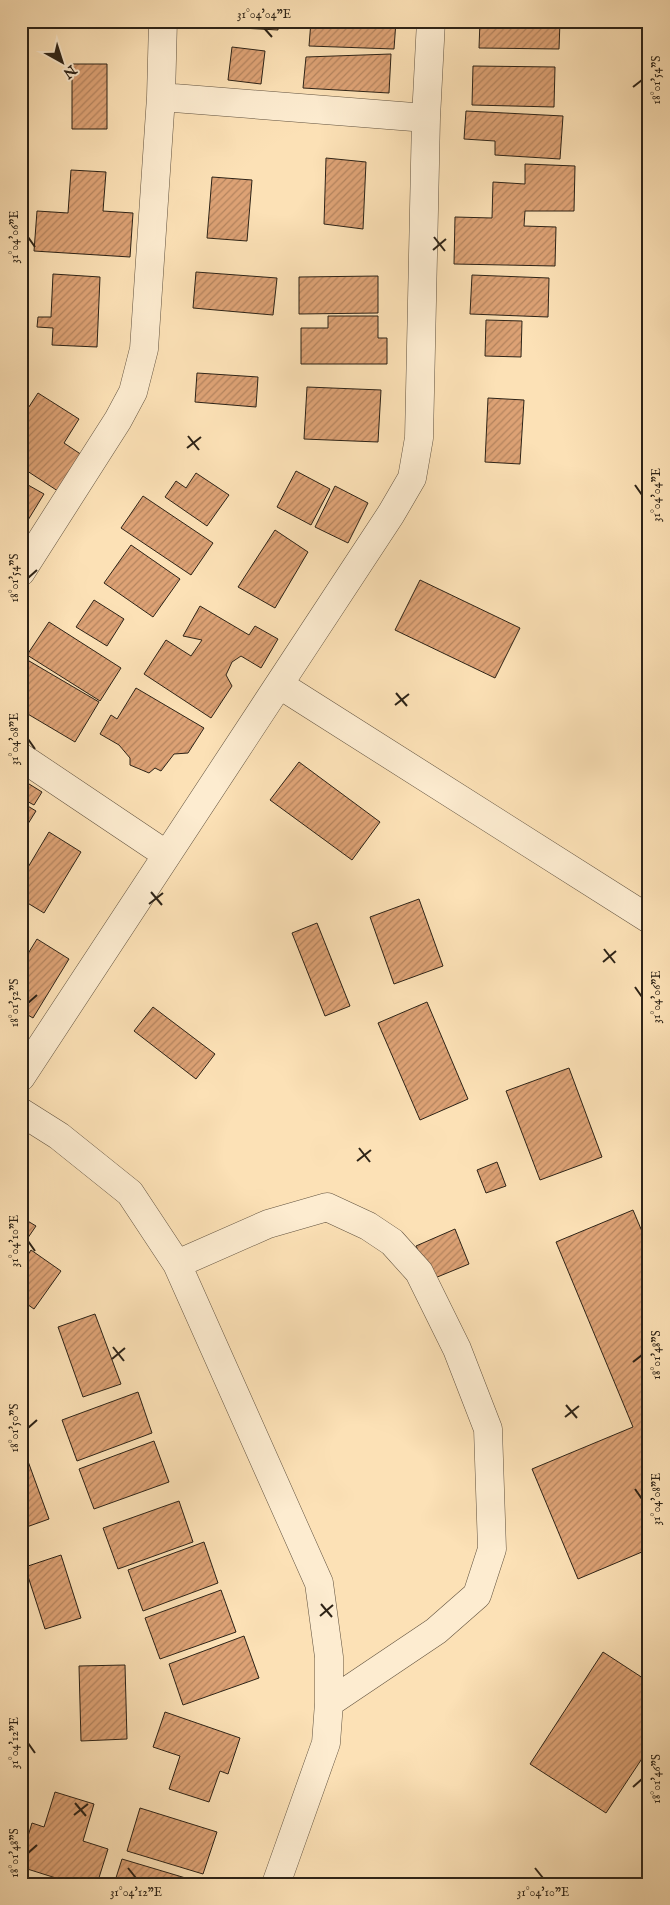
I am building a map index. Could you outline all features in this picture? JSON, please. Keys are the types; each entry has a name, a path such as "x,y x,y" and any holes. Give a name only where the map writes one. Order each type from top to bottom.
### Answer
{"street":[{"path":"21,572 118,420 133,392 144,349 161,97 163,21"},
{"path":"21,1076 280,685 391,514 412,478 419,438 426,118 431,21"},
{"path":"161,97 426,118"},
{"path":"280,685 649,919"},
{"path":"21,757 167,856"},
{"path":"21,1112 60,1136 130,1193 178,1264 319,1583 329,1658 329,1703 326,1743 276,1884"},
{"path":"178,1264 268,1224 327,1206 368,1226 392,1242 419,1272 457,1349 488,1429 492,1549 477,1595 436,1631 329,1703"}],"building":[{"path":"70,21 112,21 112,24 70,23"},
{"path":"204,21 278,21 278,30 204,26"},
{"path":"311,21 396,21 394,49 309,46"},
{"path":"480,21 560,21 559,49 479,48"},
{"path":"232,47 265,51 261,84 228,80"},
{"path":"391,54 389,93 303,88 306,57"},
{"path":"72,64 107,64 107,129 72,129"},
{"path":"473,66 555,67 554,107 472,105"},
{"path":"466,111 563,116 560,159 495,155 495,141 464,139"},
{"path":"326,158 366,162 363,229 324,224"},
{"path":"525,164 575,166 574,211 525,211 524,226 556,227 555,266 454,264 455,217 492,218 493,182 525,184"},
{"path":"71,170 106,172 103,211 133,213 130,257 34,251 37,211 68,213"},
{"path":"212,177 252,180 247,241 207,238"},
{"path":"196,272 277,278 273,315 193,308"},
{"path":"53,274 100,277 97,347 52,345 53,328 37,327 38,317 51,317"},
{"path":"472,275 549,278 548,317 470,314"},
{"path":"378,276 378,313 299,314 299,277"},
{"path":"328,316 378,316 378,338 387,338 387,364 301,364 301,328 328,328"},
{"path":"486,320 522,321 521,357 485,356"},
{"path":"197,373 258,377 256,407 195,402"},
{"path":"307,387 381,390 378,442 304,439"},
{"path":"38,393 79,419 64,443 88,459 64,495 21,467 21,419"},
{"path":"488,398 524,400 520,464 485,462"},
{"path":"296,471 330,489 311,525 277,507"},
{"path":"196,473 229,495 207,526 165,497 176,481 186,488"},
{"path":"21,481 44,494 25,525 21,523"},
{"path":"335,486 368,503 348,543 315,527"},
{"path":"143,496 213,543 191,575 121,528"},
{"path":"275,530 308,552 275,608 238,587"},
{"path":"131,545 180,579 153,617 104,583"},
{"path":"420,580 520,628 495,678 395,630"},
{"path":"94,600 124,619 107,646 76,627"},
{"path":"200,606 249,635 255,626 278,639 261,668 241,656 232,662 226,675 232,686 211,718 144,674 166,640 191,656 202,640 183,636"},
{"path":"49,622 121,668 100,701 27,655"},
{"path":"24,658 99,702 75,742 21,710 21,703 26,695 21,691 21,663"},
{"path":"136,688 204,728 188,753 174,754 161,771 155,768 149,773 130,765 130,758 119,745 100,734 111,715 117,719"},
{"path":"299,762 380,822 352,860 270,800"},
{"path":"21,779 42,792 34,805 21,798"},
{"path":"21,802 36,811 21,835"},
{"path":"49,832 81,852 44,913 21,899 21,879"},
{"path":"419,899 443,966 394,984 370,917"},
{"path":"317,923 350,1006 325,1016 292,933"},
{"path":"37,939 69,959 33,1018 21,1011 21,965"},
{"path":"427,1002 468,1099 420,1120 378,1023"},
{"path":"153,1007 215,1054 196,1079 134,1031"},
{"path":"569,1068 602,1157 540,1180 506,1091"},
{"path":"497,1162 506,1186 486,1193 477,1170"},
{"path":"633,1210 649,1248 649,1549 578,1579 532,1469 633,1427 556,1242"},
{"path":"21,1217 36,1226 21,1248"},
{"path":"455,1229 469,1264 430,1280 416,1246"},
{"path":"31,1250 61,1271 34,1309 21,1300 21,1265"},
{"path":"95,1314 121,1384 83,1397 58,1327"},
{"path":"138,1392 152,1433 77,1461 62,1420"},
{"path":"154,1441 169,1482 94,1509 79,1469"},
{"path":"25,1453 49,1519 21,1529 21,1455"},
{"path":"179,1501 193,1542 118,1569 103,1528"},
{"path":"204,1542 218,1583 143,1611 128,1570"},
{"path":"61,1555 81,1618 45,1629 25,1567"},
{"path":"221,1590 236,1632 160,1659 145,1618"},
{"path":"244,1636 259,1678 183,1705 169,1664"},
{"path":"603,1652 649,1682 649,1748 606,1813 530,1764"},
{"path":"125,1665 127,1739 81,1741 79,1666"},
{"path":"165,1712 240,1738 228,1774 220,1771 209,1802 169,1789 180,1756 153,1747"},
{"path":"55,1792 94,1804 83,1841 108,1849 97,1884 75,1884 21,1867 21,1859 32,1823 44,1827"},
{"path":"140,1808 217,1832 203,1874 127,1851"},
{"path":"122,1859 199,1882 198,1884 114,1884"}]}
